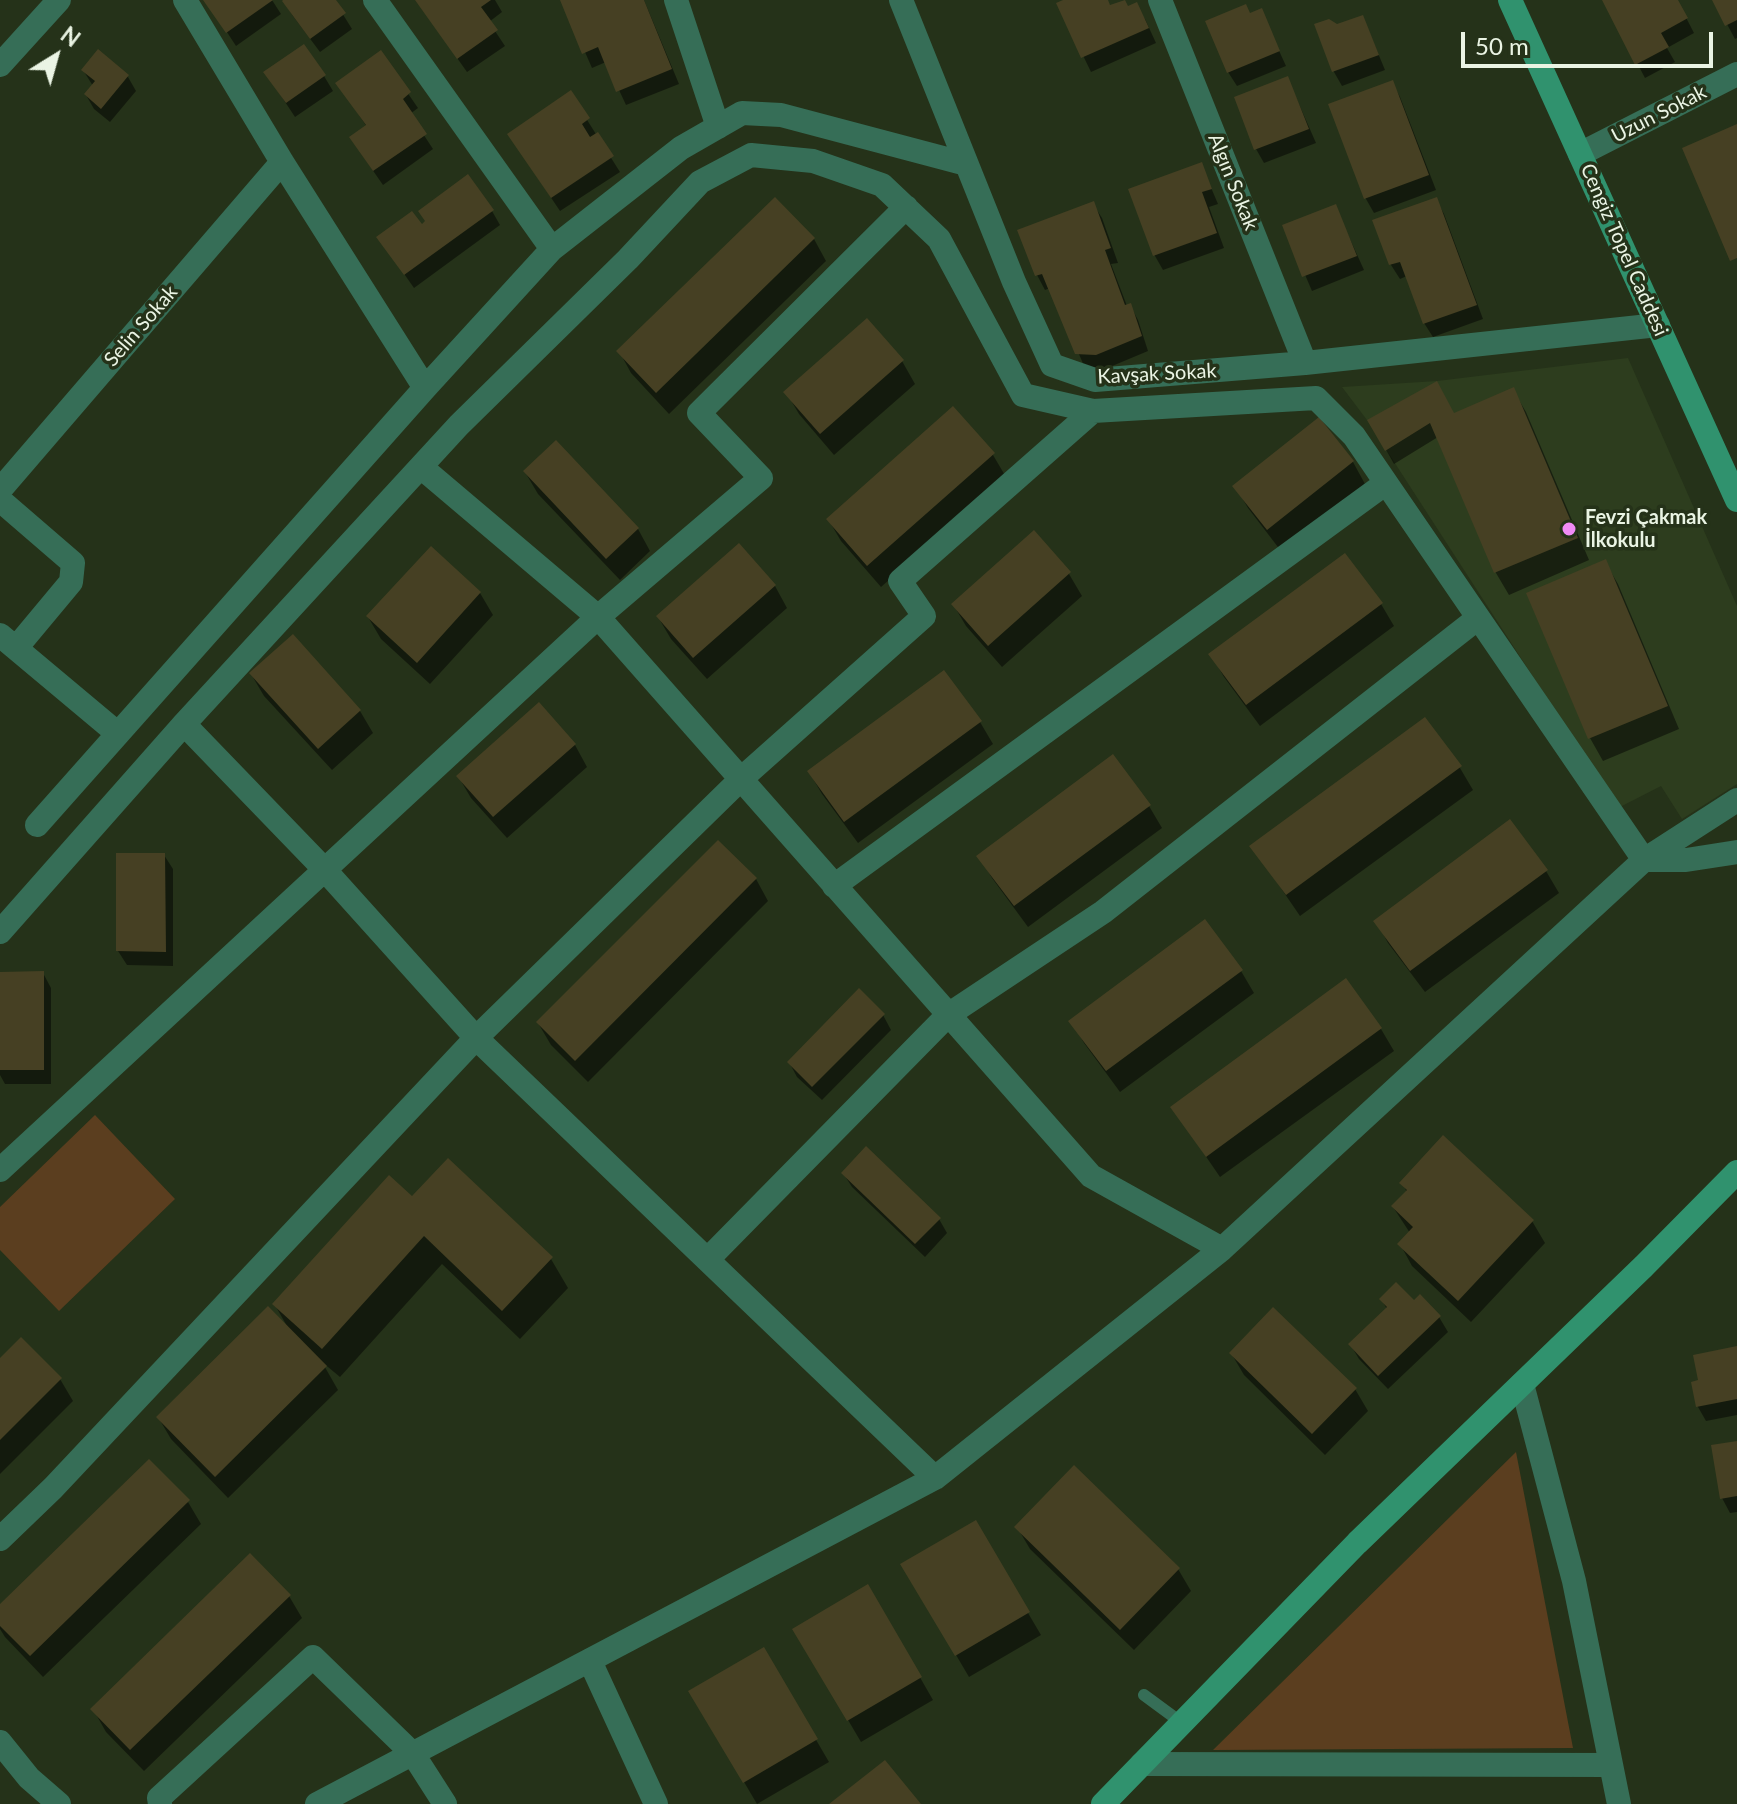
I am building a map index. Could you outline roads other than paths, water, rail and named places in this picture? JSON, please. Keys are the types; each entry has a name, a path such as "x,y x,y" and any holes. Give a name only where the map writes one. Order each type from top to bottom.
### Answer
{"street":[{"path":"0,65 59,0"},
{"path":"185,0 282,162 425,388"},
{"path":"375,0 552,249"},
{"path":"676,0 718,127"},
{"name":"Kavşak Sokak","path":"901,0 1014,282 1052,365 1095,380 1305,363 1658,325"},
{"name":"Algın Sokak","path":"1160,0 1305,363"},
{"name":"Cengiz Topel Caddesi","path":"1510,0 1737,500"},
{"name":"Uzun Sokak","path":"1580,154 1737,74"},
{"path":"37,825 552,249 681,148 742,113 781,115 966,164"},
{"path":"0,932 184,724 459,425 628,259 700,182 751,155 813,161 882,185 939,239 1023,395 1093,411 1316,398 1354,436 1644,860"},
{"name":"Selin Sokak","path":"0,490 282,162"},
{"path":"0,1170 598,617 761,478 699,413 906,207"},
{"path":"0,1539 53,1488 476,1038 741,779 924,616 900,581 1093,411"},
{"path":"421,467 598,617 1091,1176 1222,1249"},
{"path":"834,886 1386,483"},
{"path":"0,500 73,563 71,582 8,641 117,733"},
{"path":"708,1259 948,1015 1103,912 1478,618"},
{"path":"184,724 324,869 476,1038 935,1478"},
{"path":"317,1804 935,1478 1222,1249 1644,860 1737,800"},
{"path":"1644,860 1686,860 1737,852"},
{"path":"1103,1804 1357,1543 1737,1172"},
{"path":"1522,1384 1574,1581 1619,1804"},
{"path":"160,1804 159,1798 313,1657 413,1754 445,1804"},
{"path":"590,1661 656,1804"},
{"path":"0,1742 29,1778 59,1804"},
{"path":"1142,1764 1611,1765"}],"lane":[{"path":"1144,1695 1182,1723"}],"place":[{"name":"Fevzi Çakmak İlkokulu","path":"1569,529"}]}
